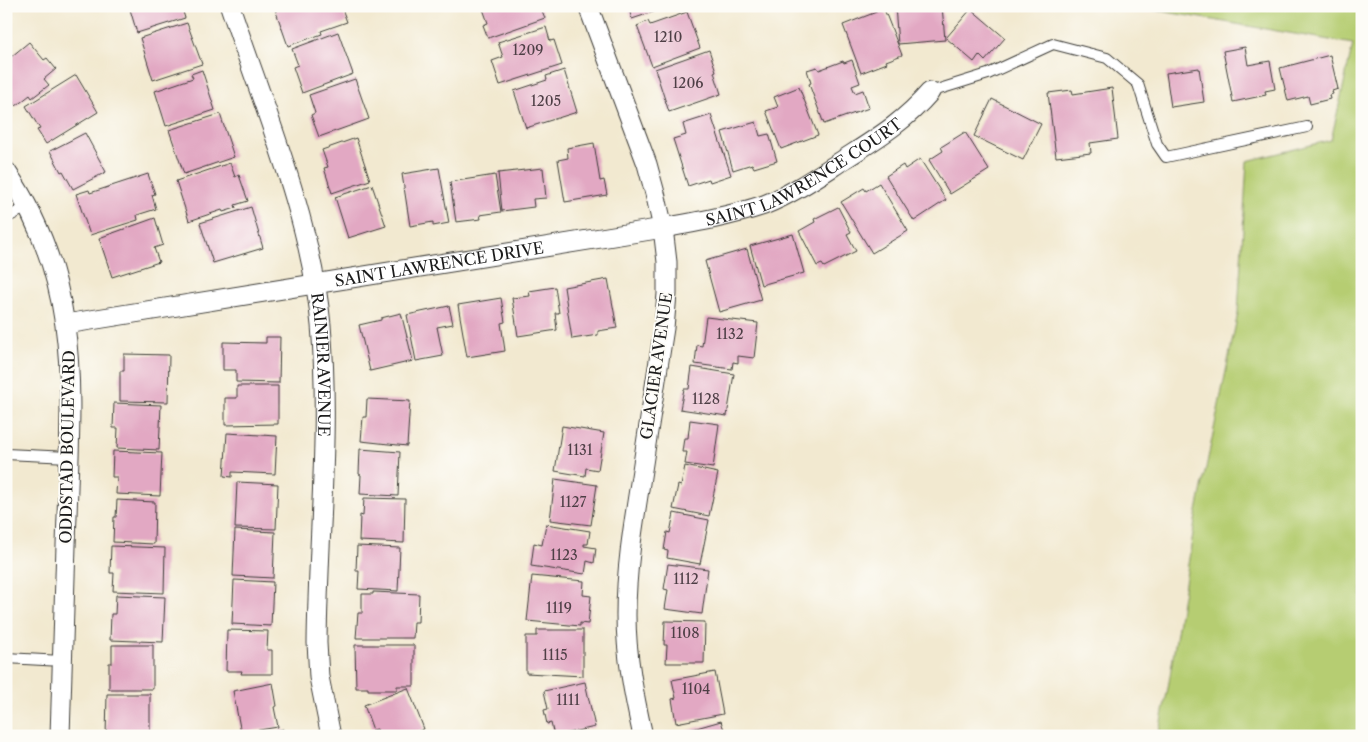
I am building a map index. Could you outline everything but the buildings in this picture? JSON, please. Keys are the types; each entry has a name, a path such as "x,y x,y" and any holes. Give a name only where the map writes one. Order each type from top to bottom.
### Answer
{"street":[{"name":"RAINIER AVENUE","path":"230,6 297,206 307,244 321,324 324,410 317,643 326,718 331,736"},
{"name":"GLACIER AVENUE","path":"588,6 647,164 664,228 667,262 664,328 631,539 627,578 628,656 633,694 643,736"},
{"name":"SAINT LAWRENCE COURT","path":"664,228 735,214 765,204 795,190 896,125 913,111 930,92"},
{"name":"ODDSTAD BOULEVARD","path":"6,171 27,207 51,262 58,284 66,324 70,393 60,736"},
{"name":"SAINT LAWRENCE DRIVE","path":"66,324 664,228"}],"lane":[{"path":"930,92 988,74 1053,44 1107,58 1138,84 1157,144 1166,157 1307,127"},
{"path":"6,218 27,207"},
{"path":"6,454 69,457"},
{"path":"6,658 62,661"}],"green space":[{"path":"1131,6 1362,6 1362,736 1158,736 1168,688 1195,521 1238,313 1247,161 1331,140 1353,44"}]}
